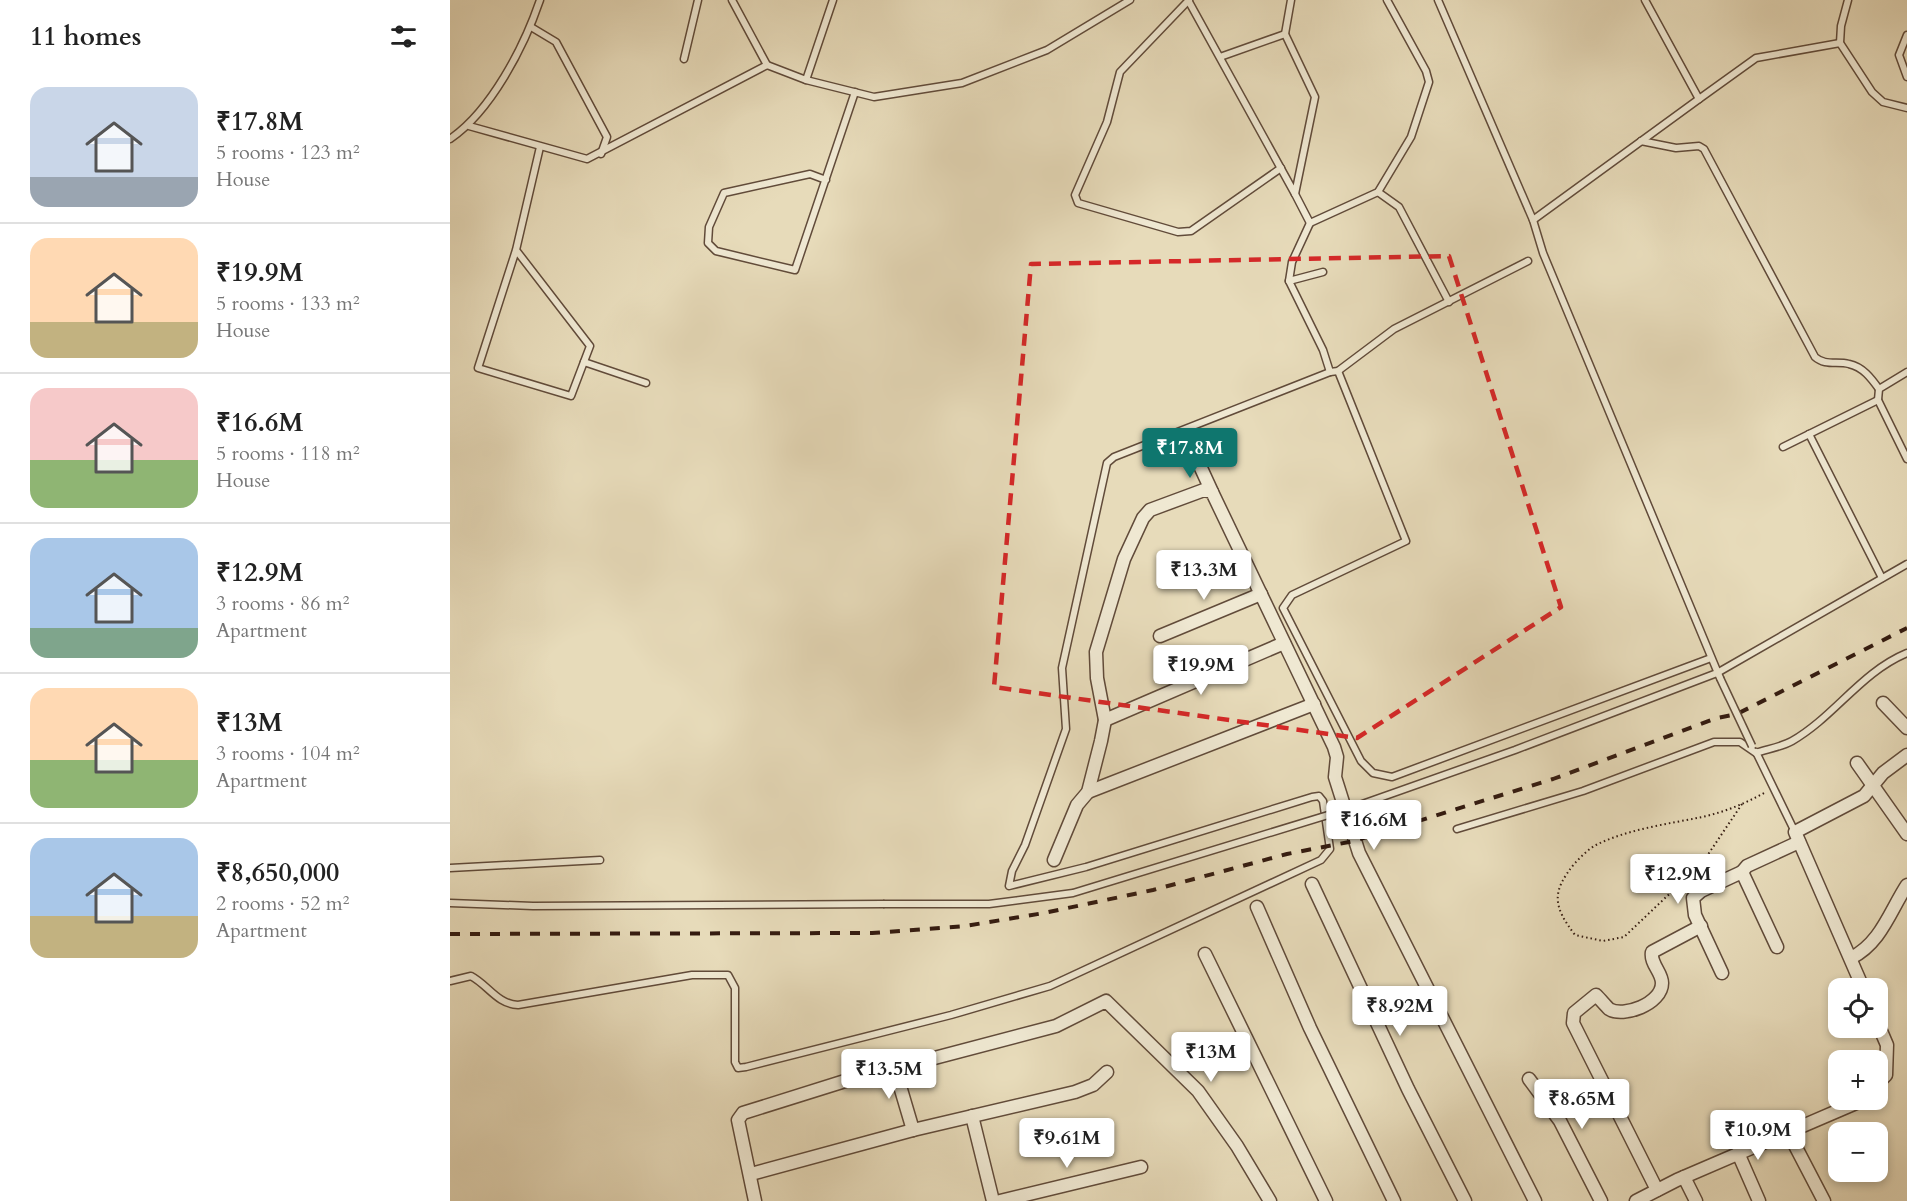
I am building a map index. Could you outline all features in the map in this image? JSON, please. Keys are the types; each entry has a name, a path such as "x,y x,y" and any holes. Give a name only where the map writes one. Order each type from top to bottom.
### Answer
{"street":[{"path":"1195,455 1334,747 1337,757 1335,777 1359,853 1535,1201"},
{"path":"1054,860 1077,805 1088,792 1105,720 1097,678 1096,652 1121,567 1135,534 1150,510 1204,489 1212,492"},
{"path":"1160,636 1261,594"},
{"path":"1105,720 1284,643"},
{"path":"1883,703 1907,728"},
{"path":"1088,792 1314,704"},
{"path":"1722,973 1693,904 1695,894 1742,872 1747,866 1864,796 1883,773 1907,755"},
{"path":"1857,763 1907,834"},
{"path":"1797,837 1859,978"},
{"path":"1742,872 1777,947"},
{"path":"1312,884 1408,1089 1466,1201"},
{"path":"1851,958 1867,951 1900,901 1907,885"},
{"path":"1257,907 1310,1028 1394,1201"},
{"path":"1657,1190 1573,1023 1574,1013 1596,995 1610,1009 1617,1010 1641,1008 1653,1002 1660,995 1662,979 1651,957 1652,952 1701,926"},
{"path":"1205,954 1326,1201"},
{"path":"751,1200 751,1174 738,1120 743,1113 861,1076 899,1070 904,1066 1056,1026 1106,1001 1198,1091 1237,1146 1270,1201"},
{"path":"899,1070 897,1076 913,1130"},
{"path":"751,1174 913,1130 1075,1092 1093,1085 1107,1072"},
{"path":"1529,1079 1560,1121 1601,1201"},
{"path":"1636,1201 1684,1177 1840,1110"},
{"path":"972,1116 993,1201"},
{"path":"1788,1132 1824,1201"},
{"path":"1738,1153 1759,1201"},
{"path":"1000,1201 1141,1167"},
{"path":"1684,1177 1696,1201"}],"lane":[{"path":"450,138 469,126 494,92 531,27 540,0"},
{"path":"684,59 698,0"},
{"path":"732,0 767,65 806,81 874,97 962,83 1047,50 1121,2 1130,0"},
{"path":"806,81 833,0"},
{"path":"1281,168 1191,231 1178,232 1078,203 1075,195 1107,122 1120,72 1188,0 1281,168 1310,223"},
{"path":"1291,0 1285,34 1315,97 1295,194"},
{"path":"1329,372 1323,350 1289,281 1292,262 1310,223 1378,192 1411,137 1429,82 1426,71 1387,0"},
{"path":"1438,0 1533,220 1543,253 1711,658 1797,837"},
{"path":"1645,0 1699,99"},
{"path":"1848,0 1841,26 1840,43 1872,92 1883,102 1907,108"},
{"path":"531,27 556,42 608,137 600,154"},
{"path":"1220,57 1285,34"},
{"path":"1907,35 1899,55 1907,77"},
{"path":"1533,220 1756,58 1840,43"},
{"path":"469,126 587,159 767,65"},
{"path":"826,180 810,174 723,193 710,227 708,243 716,251 795,270 826,180 855,92"},
{"path":"1641,141 1676,148 1691,146 1704,149 1815,357 1824,362 1848,363 1869,375 1879,389 1878,400 1907,459"},
{"path":"516,250 590,346 571,396 478,368 516,250 540,147"},
{"path":"1378,192 1399,207 1449,302"},
{"path":"450,981 471,976 500,1000 507,1004 518,1005 692,975 728,975 735,988 735,1062 738,1068 746,1067 951,1015 1050,986 1321,860 1328,854 1330,845 1323,801 1319,796 1097,864 1009,886 1012,871 1025,845 1066,729 1062,668 1107,463 1114,457 1338,370 1394,329 1528,261"},
{"path":"1289,281 1323,272"},
{"path":"584,362 646,383"},
{"path":"1338,370 1406,542 1292,595 1284,608 1361,761 1373,773 1392,777 1711,658"},
{"path":"1879,389 1907,372"},
{"path":"1783,447 1878,400"},
{"path":"1809,434 1882,578"},
{"path":"450,903 533,906 989,904 1073,893 1351,808 1719,676 1907,564"},
{"path":"1756,753 1798,736 1872,673 1907,653"},
{"path":"1457,829 1584,791 1714,742 1740,742 1756,753"},
{"path":"450,868 600,860"}],"path":[{"path":"1743,804 1703,862 1624,937 1603,941 1575,935 1560,915 1557,889 1569,870 1595,845 1662,824 1702,817 1743,804 1774,787"}],"highlighted area":[{"path":"1449,256 1561,607 1357,738 994,687 1031,264"}],"railway":[{"path":"450,934 872,933 965,926 1044,913 1153,890 1287,854 1354,841 1553,779 1717,718 1737,714 1907,628"}]}
